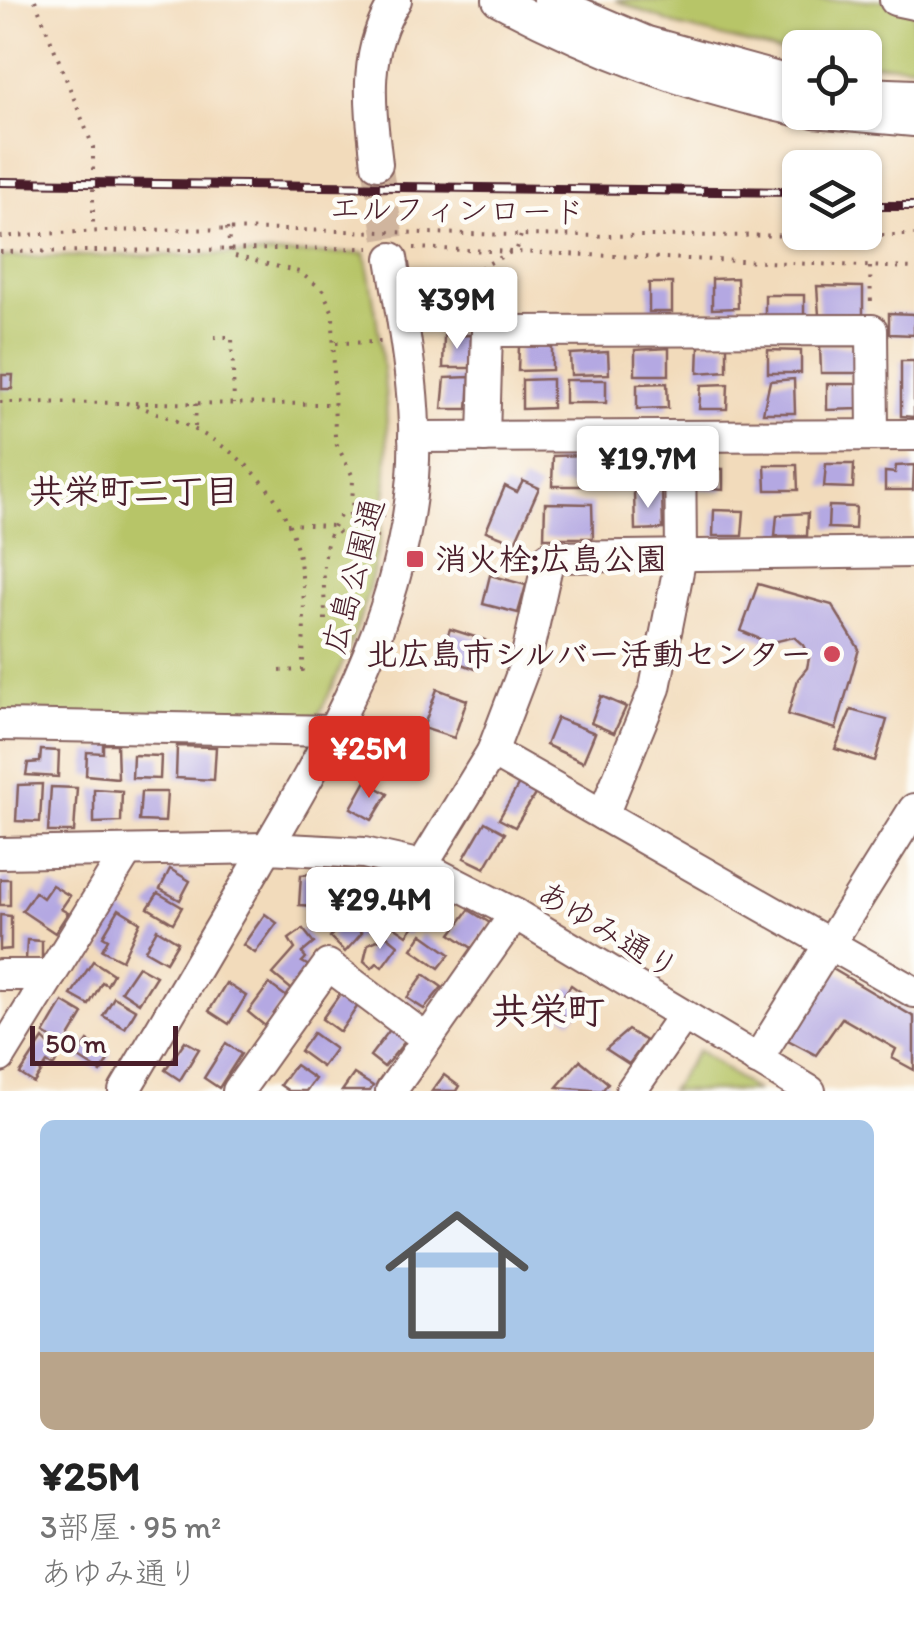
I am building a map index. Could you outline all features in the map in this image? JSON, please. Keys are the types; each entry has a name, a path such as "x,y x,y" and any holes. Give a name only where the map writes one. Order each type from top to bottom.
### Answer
{"street":[{"path":"377,164 369,73 379,30 396,0"},
{"path":"498,0 640,68 736,98 782,107"},
{"path":"549,0 647,42 782,79"},
{"path":"895,0 914,4"},
{"path":"882,94 914,96"},
{"path":"882,118 914,121"},
{"name":"広島公園通","path":"124,1091 334,731 376,640 402,548 414,437 396,258"},
{"path":"484,437 486,331 872,330 873,435"},
{"path":"414,437 914,435"},
{"path":"603,815 655,688 681,556 680,436"},
{"path":"422,866 492,752 524,668 549,558 914,552"},
{"path":"0,725 334,731"},
{"path":"492,752 914,992"},
{"path":"757,1060 914,810"},
{"name":"あゆみ通り","path":"0,853 268,848 364,853 422,866 515,914 810,1091"},
{"path":"0,1057 126,853"},
{"path":"390,1091 515,914"},
{"path":"238,1091 328,965 427,1039"},
{"path":"0,974 52,975"},
{"path":"630,1091 683,1016"}],"path":[{"path":"35,0 93,147 93,230"},
{"path":"227,228 231,255 299,272 322,289 333,313 335,442 353,476 352,515"},
{"name":"エルフィンロード","path":"0,237 93,230 227,228 521,235 914,235"},
{"path":"0,252 230,246 396,258 476,270 517,250 521,235"},
{"path":"396,258 517,250 914,268"},
{"path":"870,266 872,330"},
{"path":"214,337 232,337 234,404"},
{"path":"334,343 387,342"},
{"path":"0,402 335,404"},
{"path":"126,402 195,427 242,459 272,495 288,524 301,570 302,670 279,672"},
{"path":"195,427 196,403"},
{"path":"325,620 324,550 332,526 341,515 391,516"},
{"path":"288,524 332,526 342,536 386,537"}],"green space":[{"path":"615,0 914,0 914,66 882,64 882,30 782,30 782,52 681,27"},
{"path":"365,253 384,376 386,489 379,545 366,600 346,657 318,716 0,716 0,257"},
{"path":"698,1050 756,1091 670,1091"}],"building":[{"path":"737,278 738,308 712,309 712,279"},
{"path":"451,281 477,281 478,310 453,310"},
{"path":"649,283 672,283 672,312 649,312"},
{"path":"817,286 863,287 863,315 819,315"},
{"path":"765,295 804,295 804,315 765,316"},
{"path":"889,313 914,314 914,335 889,334"},
{"path":"471,335 470,368 443,368 444,336"},
{"path":"699,345 727,345 727,371 698,373"},
{"path":"519,346 552,346 552,370 518,371"},
{"path":"820,346 860,346 861,373 821,373"},
{"path":"669,348 669,375 635,375 635,350"},
{"path":"768,350 801,351 801,373 768,373"},
{"path":"608,352 609,374 571,375 570,354"},
{"path":"901,361 914,361 914,417 901,416"},
{"path":"2,375 13,375 12,389 2,389"},
{"path":"470,377 468,409 442,409 445,378"},
{"path":"552,379 552,408 522,409 522,380"},
{"path":"794,379 795,413 763,413 770,381"},
{"path":"565,380 606,380 606,403 565,403"},
{"path":"667,383 668,408 637,409 637,384"},
{"path":"728,384 727,409 699,409 701,385"},
{"path":"827,384 860,384 860,409 827,410"},
{"path":"619,454 621,486 552,486 553,456"},
{"path":"826,464 854,464 853,488 824,487"},
{"path":"765,465 797,465 798,490 766,490"},
{"path":"914,465 913,490 885,490 885,472 895,473 896,466"},
{"path":"699,468 723,469 723,490 698,488"},
{"path":"523,481 539,488 515,542 486,531 505,486 517,492"},
{"path":"662,491 663,529 635,530 634,492"},
{"path":"545,503 592,504 593,538 544,538"},
{"path":"829,506 856,507 855,529 828,528"},
{"path":"714,510 744,511 742,536 713,536"},
{"path":"808,513 807,536 775,536 777,515"},
{"path":"490,575 526,585 518,613 483,604"},
{"name":"北広島市シルバー活動センター","path":"758,584 832,605 859,649 836,729 788,715 798,679 807,668 809,658 803,645 794,637 769,643 741,631"},
{"path":"450,629 485,640 475,669 440,656"},
{"path":"437,689 467,700 454,738 423,728"},
{"path":"601,696 626,707 614,733 591,723"},
{"path":"851,710 887,720 875,761 835,749"},
{"path":"557,718 595,733 583,762 546,745"},
{"path":"103,744 117,744 118,778 86,775 87,752 103,753"},
{"path":"177,746 216,747 214,780 176,778"},
{"path":"41,750 59,751 58,777 26,775 28,763 40,762"},
{"path":"133,755 161,756 160,779 132,778"},
{"path":"366,781 388,794 372,820 351,808"},
{"path":"42,784 40,822 16,821 18,785"},
{"path":"519,784 536,793 515,827 499,819"},
{"path":"51,787 77,788 74,832 48,832"},
{"path":"94,789 122,791 121,822 94,823"},
{"path":"141,792 167,792 165,822 139,821"},
{"path":"485,822 505,833 485,868 464,858"},
{"path":"170,869 190,881 180,900 160,889"},
{"path":"324,873 330,907 299,905 301,875"},
{"path":"0,879 10,879 10,905 0,905"},
{"path":"358,879 384,890 374,913 348,900"},
{"path":"52,885 70,896 61,909 68,913 55,933 22,911 35,892 43,898"},
{"path":"158,893 182,907 173,923 148,908"},
{"path":"414,899 426,910 407,935 394,926"},
{"path":"119,909 140,922 122,960 102,950 108,939 103,936"},
{"path":"469,910 490,923 472,948 451,934"},
{"path":"265,914 277,923 255,953 243,945"},
{"path":"0,915 11,916 11,949 0,950"},
{"path":"345,919 362,933 345,952 330,937"},
{"path":"157,929 178,942 166,962 145,950"},
{"path":"303,929 314,943 302,953 306,958 302,962 309,966 291,989 273,974 295,949 289,939"},
{"path":"422,934 450,954 439,968 412,949"},
{"path":"387,936 398,945 382,967 377,963 372,968 364,961 368,944"},
{"path":"27,940 42,941 42,960 26,960"},
{"path":"93,961 113,974 107,985 102,982 89,1005 71,995"},
{"path":"138,966 156,976 139,1003 121,991"},
{"path":"831,968 914,1017 914,1070 892,1058 896,1049 842,1018 816,1055 788,1040"},
{"path":"424,974 442,987 424,1009 407,998"},
{"path":"226,983 246,996 229,1024 209,1011"},
{"path":"269,984 287,997 265,1026 248,1012"},
{"path":"571,985 588,997 571,1021 554,1009"},
{"path":"342,991 359,1004 340,1032 322,1019"},
{"path":"114,997 136,1010 125,1028 103,1016"},
{"path":"63,1002 83,1014 64,1046 44,1034"},
{"path":"392,1027 407,1039 384,1067 370,1056"},
{"path":"628,1030 646,1041 629,1064 606,1049"},
{"path":"313,1033 335,1049 322,1067 300,1051"},
{"path":"43,1039 59,1056 53,1067 47,1063 34,1083 20,1074"},
{"path":"88,1041 111,1055 101,1072 77,1057"},
{"path":"185,1041 199,1049 180,1080 165,1070"},
{"path":"226,1043 241,1054 219,1088 204,1078"},
{"path":"580,1060 608,1083 602,1091 557,1087"},
{"path":"295,1065 315,1079 306,1091 289,1091 280,1085"},
{"path":"354,1074 373,1086 370,1091 342,1091"},
{"path":"444,1075 459,1086 456,1091 432,1091"}],"tunnel":[{"path":"377,164 392,258"}],"railway":[{"path":"0,182 782,192"},
{"path":"882,206 914,206"}],"place":[{"name":"消火栓;広島公園","path":"415,559"},
{"name":"北広島市シルバー活動センター","path":"832,654"}],"district":[{"name":"共栄町二丁目","path":"134,491"},
{"name":"共栄町","path":"548,1011"}]}
